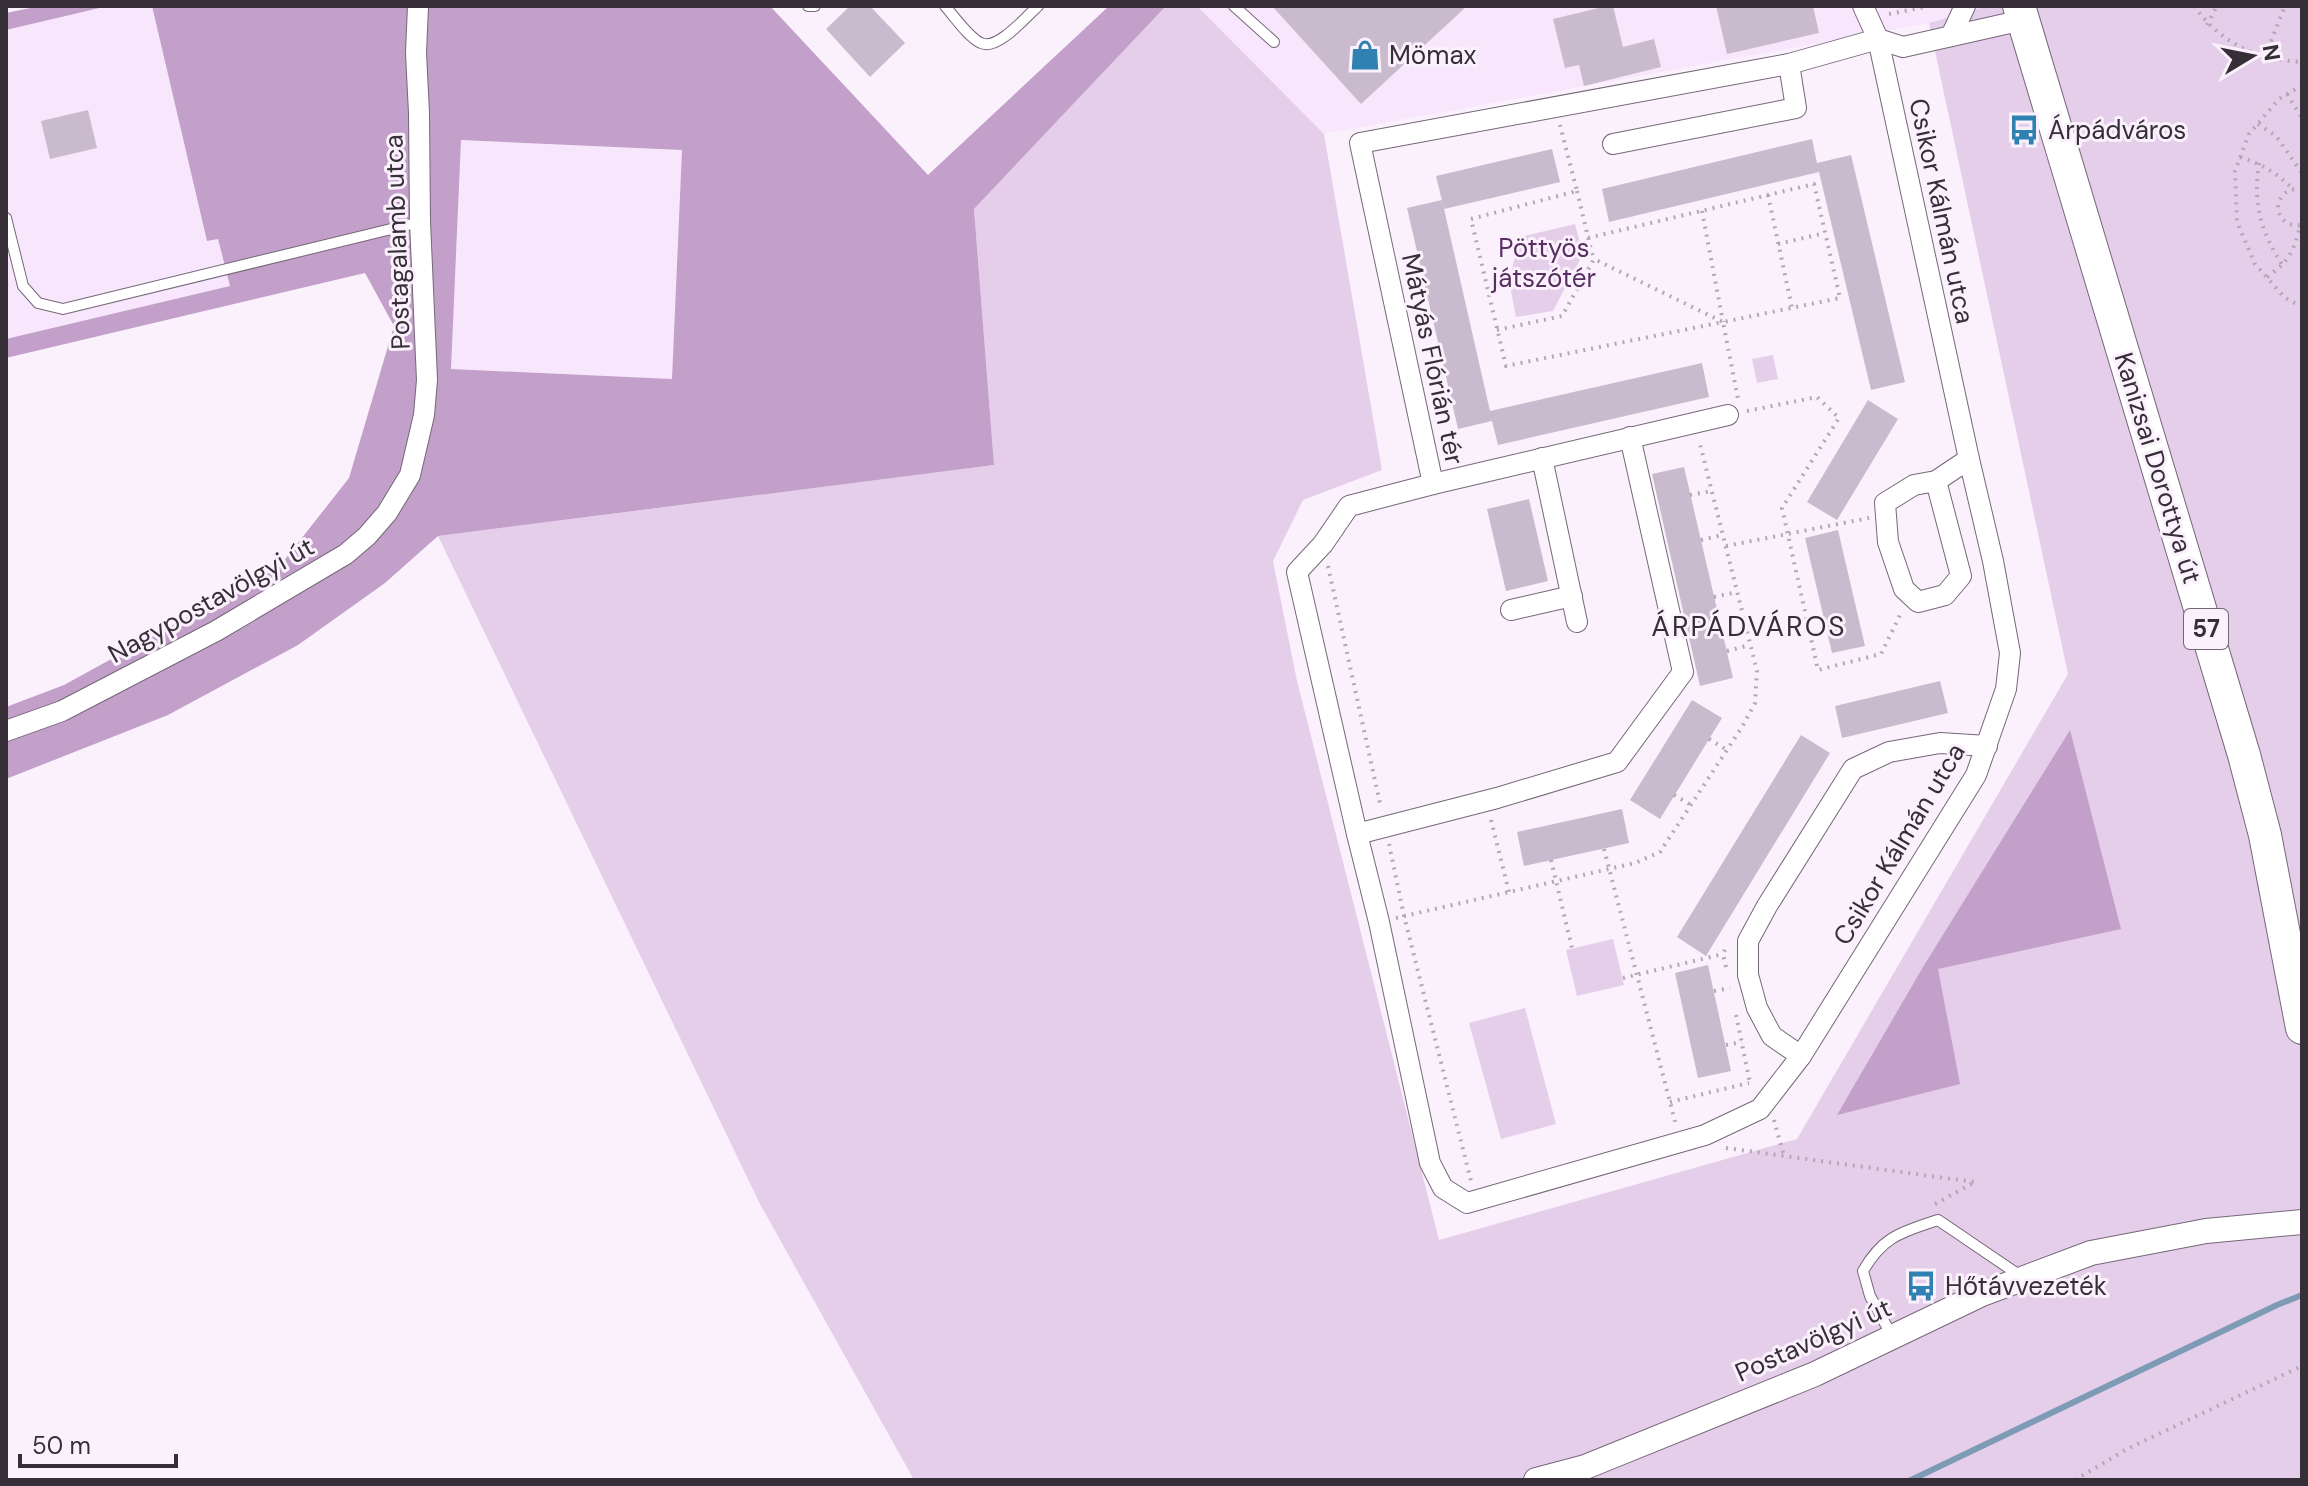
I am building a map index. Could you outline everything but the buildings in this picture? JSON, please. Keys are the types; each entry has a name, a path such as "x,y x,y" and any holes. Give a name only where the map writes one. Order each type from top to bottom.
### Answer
{"main road":[{"name":"Kanizsai Dorottya út","path":"2021,13 2244,755 2265,835 2302,1028"}],"street":[{"name":"Postagalamb utca","path":"410,475 424,415 427,380 420,222 416,53 418,6"},
{"path":"1951,36 1965,6"},
{"name":"Csikor Kálmán utca","path":"1476,1200 1681,1143 1760,1109 1801,1056 1976,775 2006,689 2010,653 1993,561 1878,39 1866,12"},
{"path":"1555,107 1789,64 1878,39 1903,47 1951,36 2021,13"},
{"path":"1613,144 1796,108 1789,64"},
{"name":"Mátyás Flórián tér","path":"1555,107 1360,143 1433,484 1728,415"},
{"path":"1357,834 1486,801 1617,762 1683,672 1630,437"},
{"path":"1542,458 1577,622"},
{"path":"1936,481 1961,576 1945,595 1918,602 1904,589 1888,542 1885,503 1914,485 1936,481 1969,459"},
{"name":"Nagypostavölgyi út","path":"6,731 62,711 216,631 346,554 387,513 410,475"},
{"path":"1433,484 1349,506 1323,544 1297,572 1430,1163 1443,1188 1467,1203 1476,1200"},
{"path":"1511,610 1572,596"},
{"path":"1801,1056 1772,1036 1757,1008 1748,975 1748,941 1767,906 1853,769 1889,752 1940,743 1987,746"},
{"name":"Postavölgyi út","path":"1536,1480 1585,1467 1815,1374 1982,1294 2091,1253 2206,1231 2302,1222"}],"lane":[{"path":"808,6 815,6"},
{"path":"945,6 978,43 988,46 1003,38 1038,6"},
{"path":"1234,6 1274,42"},
{"path":"6,218 23,286 38,303 63,309 420,222"},
{"path":"1892,1337 1870,1296 1863,1271 1874,1251 1900,1233 1938,1220 2023,1278"}],"path":[{"path":"1866,12 1930,6"},
{"path":"2194,6 2207,25 2238,47 2278,60 2302,62"},
{"path":"2207,25 2217,6"},
{"path":"2265,56 2285,6"},
{"path":"2302,85 2279,99 2249,134 2235,171 2237,222 2255,264 2285,298 2302,307"},
{"path":"2287,94 2302,118"},
{"path":"1497,330 1562,316 1594,259 1555,107"},
{"path":"2258,124 2276,136 2302,173"},
{"path":"2240,157 2259,163 2293,189 2302,190"},
{"path":"2259,163 2256,187 2259,216 2268,241 2283,266"},
{"path":"1577,191 1471,219 1506,366 1840,298 1814,184 1588,238"},
{"path":"2267,277 2283,266 2295,247 2301,225 2286,223 2278,211 2281,197 2293,189"},
{"path":"1768,195 1792,308"},
{"path":"1702,211 1741,412 1817,397 1839,418 1782,508 1818,670 1881,654 1911,595"},
{"path":"1778,244 1825,233"},
{"path":"1594,259 1723,322"},
{"path":"1690,495 1712,491"},
{"path":"1726,546 1886,514"},
{"path":"1701,540 1723,535"},
{"path":"1323,544 1404,916 1476,1200"},
{"path":"1714,597 1737,592"},
{"path":"1727,651 1750,645"},
{"path":"1709,739 1727,750"},
{"path":"1674,795 1691,805"},
{"path":"1486,801 1509,892"},
{"path":"1604,849 1681,1143"},
{"path":"1551,860 1572,948"},
{"path":"1623,978 1748,948"},
{"path":"1714,991 1730,988"},
{"path":"1726,1045 1742,1042"},
{"path":"1670,1102 1787,1074"},
{"path":"1768,1098 1784,1156"},
{"path":"1730,1149 1974,1182 1934,1205"},
{"path":"2075,1480 2127,1449 2302,1366"}],"shaded area":[{"path":"40,6 108,6 6,30 6,13"},
{"path":"108,6 152,6 207,241 218,239 230,286 6,339 6,30"},
{"path":"152,6 770,6 928,175 1109,6 1166,6 974,209 994,465 438,536 385,583 298,645 168,715 6,779 6,707 64,685 279,567 349,478 394,326 365,273 6,358 6,339 230,286 218,239 207,241","holes":["461,140 682,150 672,379 451,369"]},
{"path":"1197,6 1986,6 1929,23 1324,134"},
{"path":"461,140 682,150 672,379 451,369"},
{"path":"2070,730 2121,929 1938,969 1960,1084 1837,1115 1923,967"}],"green space":[{"path":"1166,6 1197,6 1324,134 1382,470 1303,500 1273,561 1297,681 1439,1240 1797,1139 2068,674 1929,23 1986,6 2302,6 2302,1480 914,1480 760,1204 438,536 994,465 974,209"},
{"name":"Pöttyös játszótér","path":"1575,224 1583,254 1553,311 1516,317 1509,281 1520,237"},
{"path":"1773,355 1778,379 1757,383 1752,359"},
{"path":"1613,939 1624,985 1577,996 1566,950"},
{"path":"1525,1008 1556,1124 1501,1139 1469,1023"}],"waterway":[{"path":"1911,1480 2302,1295"}],"place":[{"name":"Mömax","path":"1365,55"},
{"name":"Árpádváros","path":"2024,130"},
{"name":"Hőtávvezeték","path":"1921,1286"}],"district":[{"name":"ÁRPÁDVÁROS","path":"1749,626"}]}
